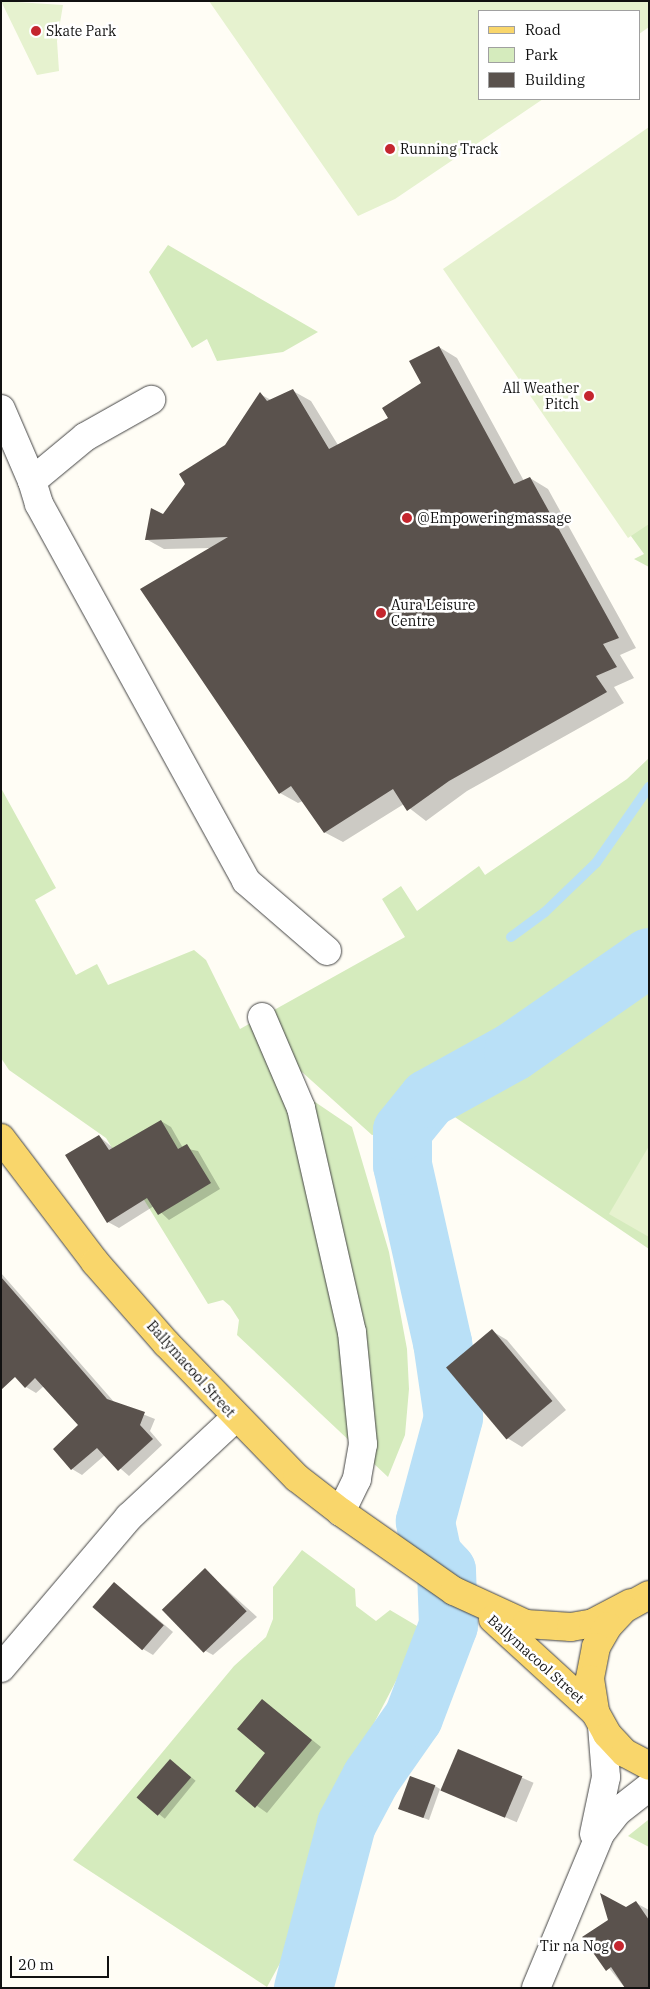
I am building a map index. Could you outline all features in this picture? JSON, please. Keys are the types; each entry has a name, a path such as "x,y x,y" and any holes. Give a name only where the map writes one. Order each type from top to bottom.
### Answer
{"main road":[{"name":"Ballymacool Street","path":"1,1138 95,1262 235,1418 297,1478 341,1512 508,1630 599,1719 625,1753 649,1766"},
{"name":"Ballymacool Street","path":"456,1592 510,1619 554,1628 593,1623 640,1599"},
{"path":"599,1719 590,1679 596,1648 612,1620 640,1599"}],"street":[{"path":"32,481 85,436 152,400"},
{"path":"1,409 7,439 32,481 39,504 246,881 327,951"},
{"path":"262,1017 301,1108 358,1370 363,1444 357,1479 341,1512"},
{"path":"1,1668 129,1517 235,1418"},
{"path":"586,1866 606,1777 599,1719"},
{"path":"536,1988 586,1866 618,1812 649,1787"}],"green space":[{"name":"Skate Park","path":"1,1 63,5 57,41 59,71 37,75"},
{"name":"Running Track","path":"209,1 649,1 649,27 640,33 640,10 478,10 478,100 542,100 395,199 358,216"},
{"name":"All Weather Pitch","path":"649,127 649,524 628,538 443,269"},
{"path":"168,245 318,332 283,352 217,361 207,339 192,348 149,272"},
{"path":"649,518 649,567 634,559 644,554 628,532"},
{"path":"649,758 649,957 513,1051 428,1098 402,1130 372,1135 302,1072 287,1083 352,1127 389,1252 407,1349 409,1389 405,1435 388,1477 237,1335 239,1320 230,1306 223,1300 208,1304 106,1138 9,1070 1,1058 1,788 56,888 35,900 76,975 97,964 108,985 194,950 206,960 240,1029 405,937 382,899 401,886 417,911 479,866 485,875 627,779"},
{"path":"649,985 649,1249 443,1109 522,1069"},
{"path":"649,1146 649,1237 609,1214"},
{"path":"302,1550 355,1589 356,1606 376,1621 390,1610 417,1626 420,1635 325,1817 302,1923 267,1987 73,1860 234,1666 266,1637 273,1619 273,1587"},
{"path":"649,1820 649,1847 628,1836"}],"building":[{"name":"Aura Leisure Centre","path":"439,346 514,484 530,477 619,638 603,644 617,667 596,676 607,692 449,781 407,811 393,789 324,833 291,786 279,794 140,589 228,537 145,540 151,508 163,514 185,484 179,474 225,445 260,392 267,401 293,389 329,449 388,418 382,408 421,383 409,361"},
{"path":"161,1120 178,1149 187,1144 211,1183 158,1215 147,1198 107,1223 65,1155 99,1135 109,1150"},
{"path":"1,1277 107,1399 145,1412 140,1425 153,1439 118,1471 97,1448 71,1470 53,1449 78,1425 35,1378 25,1388 15,1377 1,1390"},
{"path":"492,1329 552,1401 506,1440 446,1368"},
{"path":"205,1568 247,1611 204,1653 162,1610"},
{"path":"114,1582 164,1625 142,1650 92,1607"},
{"path":"262,1699 312,1740 255,1808 235,1791 265,1753 237,1729"},
{"path":"458,1749 522,1776 505,1818 440,1790"},
{"path":"170,1759 191,1777 158,1816 137,1797"},
{"path":"410,1776 435,1785 423,1818 398,1809"},
{"name":"Tir na Nog","path":"600,1893 626,1907 636,1901 649,1920 649,1988 625,1988 611,1967 606,1971 582,1937 608,1920"}],"waterway":[{"path":"511,937 545,912 596,863 649,787"},
{"path":"303,1988 346,1824 371,1777 413,1717 448,1625 446,1570 432,1555 425,1521 453,1417 442,1342 402,1165 402,1130 428,1098 513,1051 649,957"}],"place":[{"name":"Skate Park","path":"36,31"},
{"name":"Running Track","path":"390,149"},
{"name":"All Weather Pitch","path":"589,396"},
{"name":"@Empoweringmassage","path":"407,518"},
{"name":"Aura Leisure Centre","path":"381,613"},
{"name":"Tir na Nog","path":"619,1946"}]}
